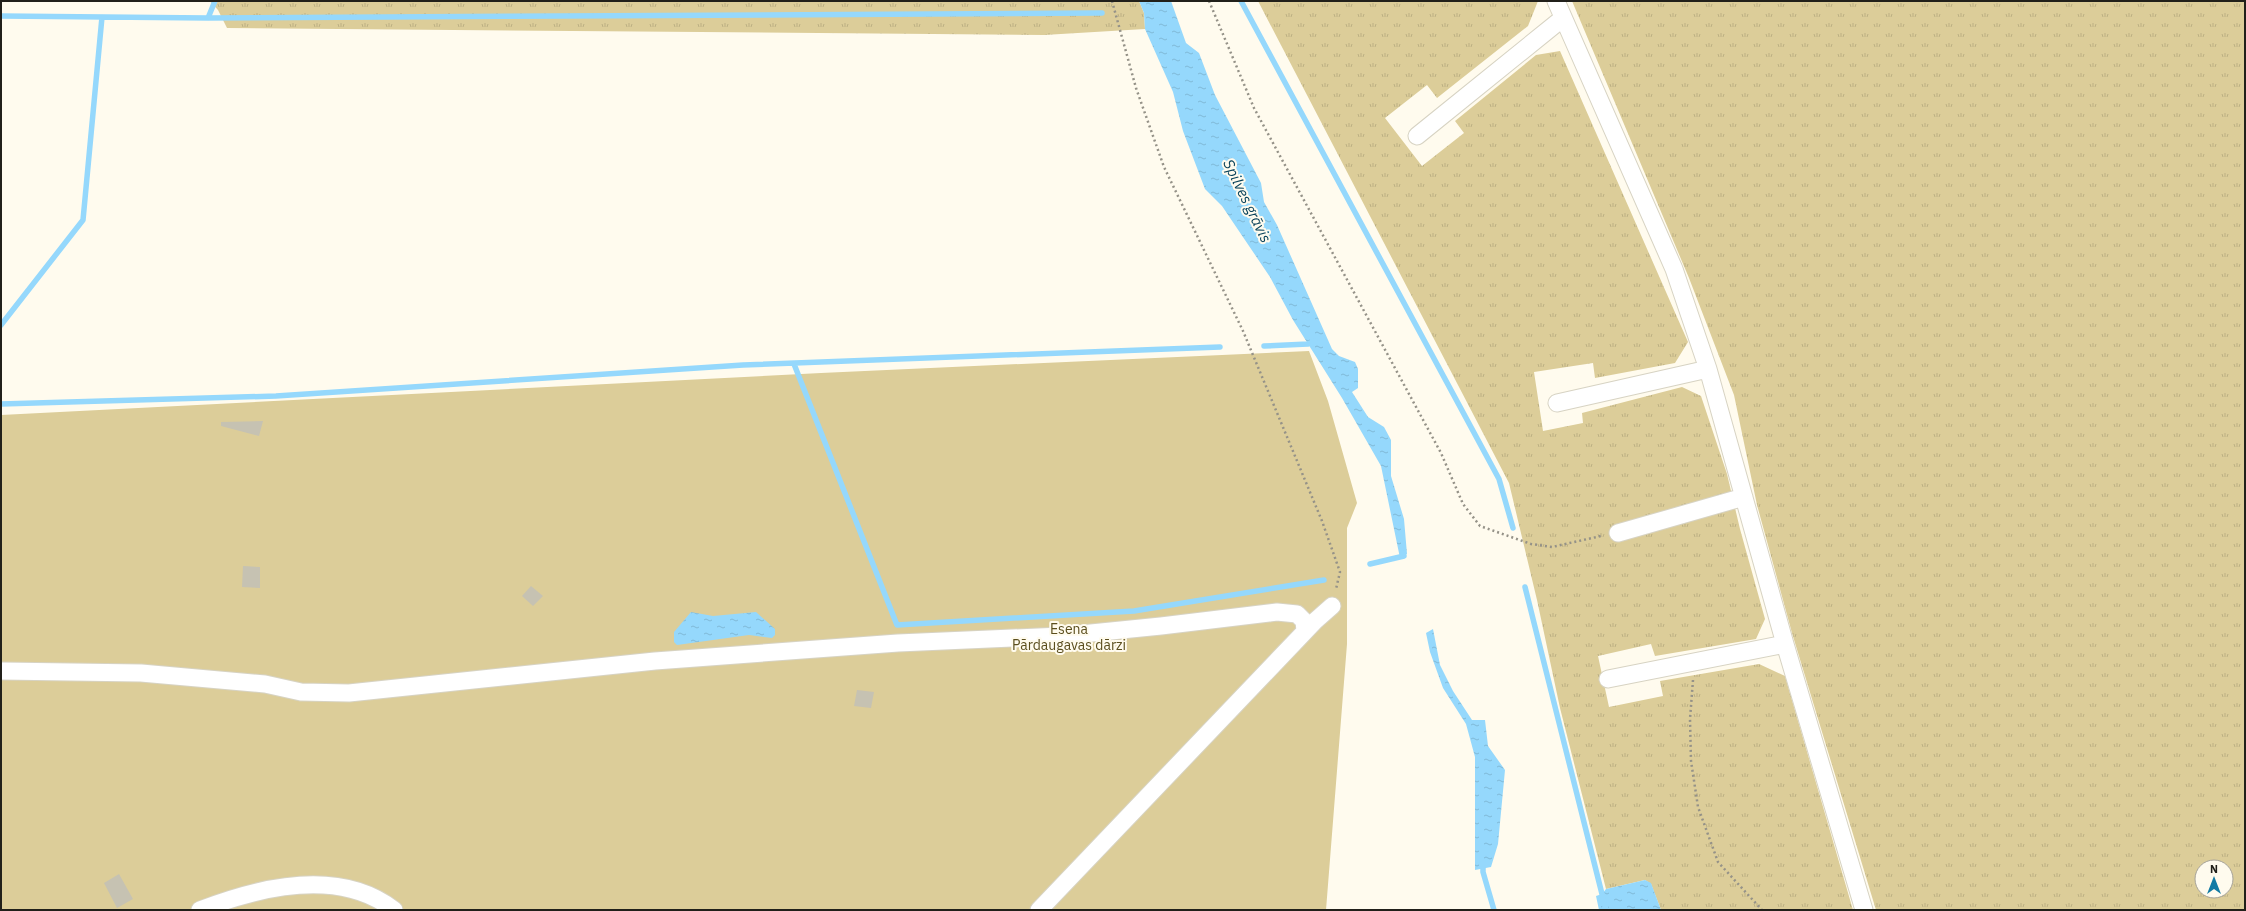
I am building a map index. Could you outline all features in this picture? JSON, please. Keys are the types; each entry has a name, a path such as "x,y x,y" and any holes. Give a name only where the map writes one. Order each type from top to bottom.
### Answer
{"street":[{"path":"1556,1 1674,269 1708,369 1785,644 1864,910"},
{"path":"1417,136 1563,18"},
{"path":"1557,403 1708,369"},
{"path":"1618,533 1744,496"},
{"path":"1039,910 1305,631 1332,606"},
{"path":"1,671 141,673 265,684 302,692 349,693 508,675 663,660 898,643 1060,636 1277,612 1297,614 1304,621 1305,631"},
{"path":"1608,679 1785,644"},
{"path":"200,910 230,898 269,890 308,886 337,886 357,890 380,899 394,910"}],"path":[{"path":"1112,1 1136,88 1164,167 1243,331 1322,521 1340,572 1332,606"},
{"path":"1210,1 1254,108 1441,453 1462,504 1480,526 1530,544 1552,547 1618,533"},
{"path":"1696,662 1690,726 1691,761 1698,807 1718,862 1762,910"}],"green space":[{"path":"210,1 1139,1 1144,13 1145,29 1044,35 227,28 218,10"},
{"path":"1258,1 1538,1 1528,26 1437,98 1427,85 1385,118 1422,166 1464,133 1455,121 1536,55 1560,51 1688,342 1675,363 1595,378 1593,363 1534,372 1543,431 1583,423 1582,413 1682,387 1701,396 1727,474 1740,529 1765,619 1756,639 1655,656 1651,644 1598,656 1609,707 1663,696 1660,681 1759,664 1785,676 1853,910 1661,910 1651,884 1645,880 1606,889 1560,708 1537,600 1509,483"},
{"path":"1572,1 2245,1 2245,910 1876,910 1792,633 1757,505 1734,395 1689,278"},
{"name":"Esena Pārdaugavas dārzi","path":"1309,351 1328,401 1357,503 1347,528 1347,644 1326,910 1,910 1,415 821,373"}],"water":[{"name":"Spilves grāvis","path":"1139,1 1171,1 1186,43 1199,53 1215,95 1261,183 1264,202 1277,225 1332,349 1339,356 1355,362 1358,369 1358,388 1352,392 1368,417 1384,427 1391,440 1391,476 1404,519 1407,554 1400,558 1381,466 1342,398 1293,320 1270,277 1222,206 1205,189 1183,131 1173,92 1145,29 1144,13"},
{"path":"691,612 713,616 756,612 775,629 775,635 772,638 749,635 677,645 674,642 674,632"},
{"path":"1433,629 1440,665 1453,691 1472,720 1485,720 1488,746 1505,770 1498,844 1491,867 1475,870 1475,757 1466,724 1443,688 1430,652 1426,633"},
{"path":"1645,880 1651,883 1661,910 1599,910 1596,896 1602,894 1606,889"}],"building":[{"path":"263,421 259,436 221,426 221,422"},
{"path":"243,566 260,567 260,588 242,587"},
{"path":"531,586 543,596 533,606 522,596"},
{"path":"857,690 874,692 871,708 854,706"},
{"path":"119,874 133,899 117,908 104,883"}],"waterway":[{"path":"208,18 215,1"},
{"path":"1241,1 1499,479 1513,528"},
{"path":"1,16 208,18 1102,13"},
{"path":"1,325 83,220 102,17"},
{"path":"1264,346 1308,344 1315,341"},
{"path":"1,404 276,396 743,365 1220,347"},
{"path":"794,364 897,625 1134,611 1324,580"},
{"path":"1370,564 1404,556 1403,553"},
{"path":"1525,587 1606,910"},
{"path":"1483,862 1483,872 1494,910"}]}
